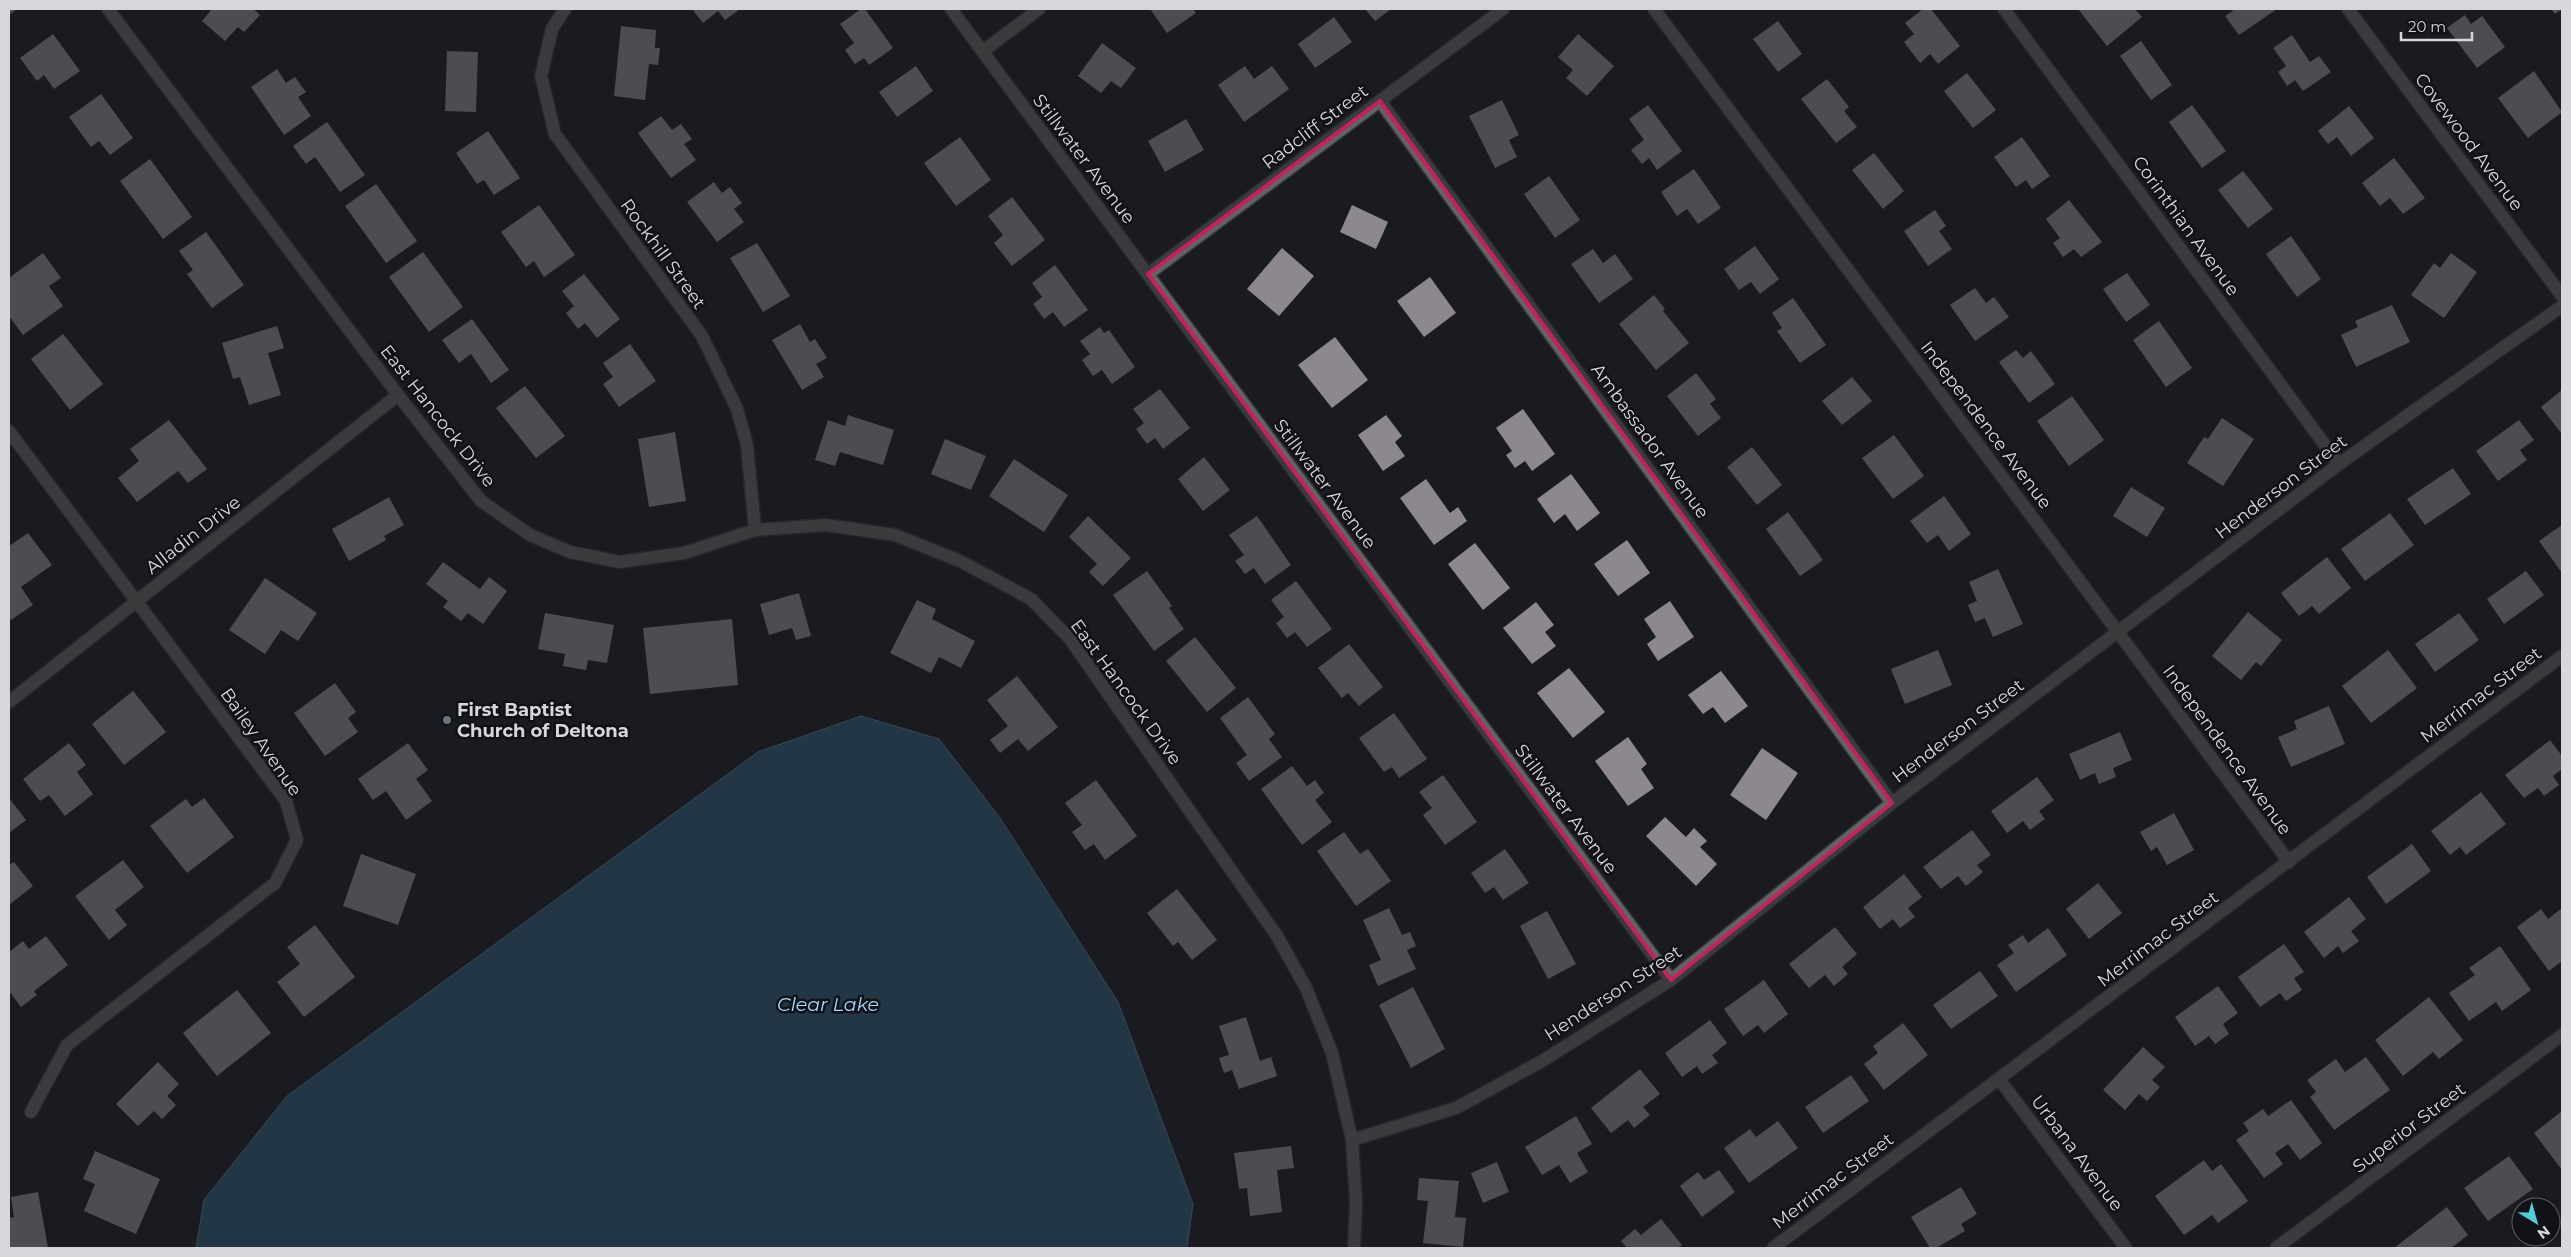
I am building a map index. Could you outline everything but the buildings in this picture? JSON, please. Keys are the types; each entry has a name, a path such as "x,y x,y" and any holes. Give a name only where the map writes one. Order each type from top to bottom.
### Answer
{"street":[{"name":"East Hancock Drive","path":"108,9 398,395 481,501 530,535 570,552 620,562 684,553 755,530 826,524 895,535 960,561 1031,599 1070,639 1277,936 1306,988 1332,1053 1352,1140 1356,1203 1354,1248"},
{"name":"Rockhill Street","path":"565,9 552,29 541,76 555,134 702,336 737,409 747,445 755,530"},
{"name":"Stillwater Avenue","path":"951,9 1671,980"},
{"path":"982,51 1039,9"},
{"name":"Radcliff Street","path":"1148,274 1503,9"},
{"name":"Independence Avenue","path":"1654,9 2289,862"},
{"name":"Corinthian Avenue","path":"2004,9 2339,464"},
{"name":"Covewood Avenue","path":"2348,9 2562,296"},
{"name":"Ambassador Avenue","path":"1380,101 1892,802"},
{"name":"Henderson Street","path":"1352,1140 1456,1108 1542,1061 1671,980 1892,802 2339,464 2562,306"},
{"name":"Alladin Drive","path":"9,702 398,395"},
{"name":"Bailey Avenue","path":"9,431 286,801 297,840 275,883 67,1044 31,1112"},
{"name":"Merrimac Street","path":"1773,1248 2562,656"},
{"name":"Superior Street","path":"2276,1248 2562,1035"},
{"name":"Urbana Avenue","path":"1999,1079 2126,1248"}],"highlighted area":[{"path":"1380,101 1892,803 1671,980 1148,274"}],"water":[{"name":"Clear Lake","path":"861,716 939,739 1000,818 1118,1002 1193,1204 1187,1248 196,1248 204,1200 287,1096 758,752"}],"place":[{"name":"First Baptist Church of Deltona","path":"447,720"}]}
